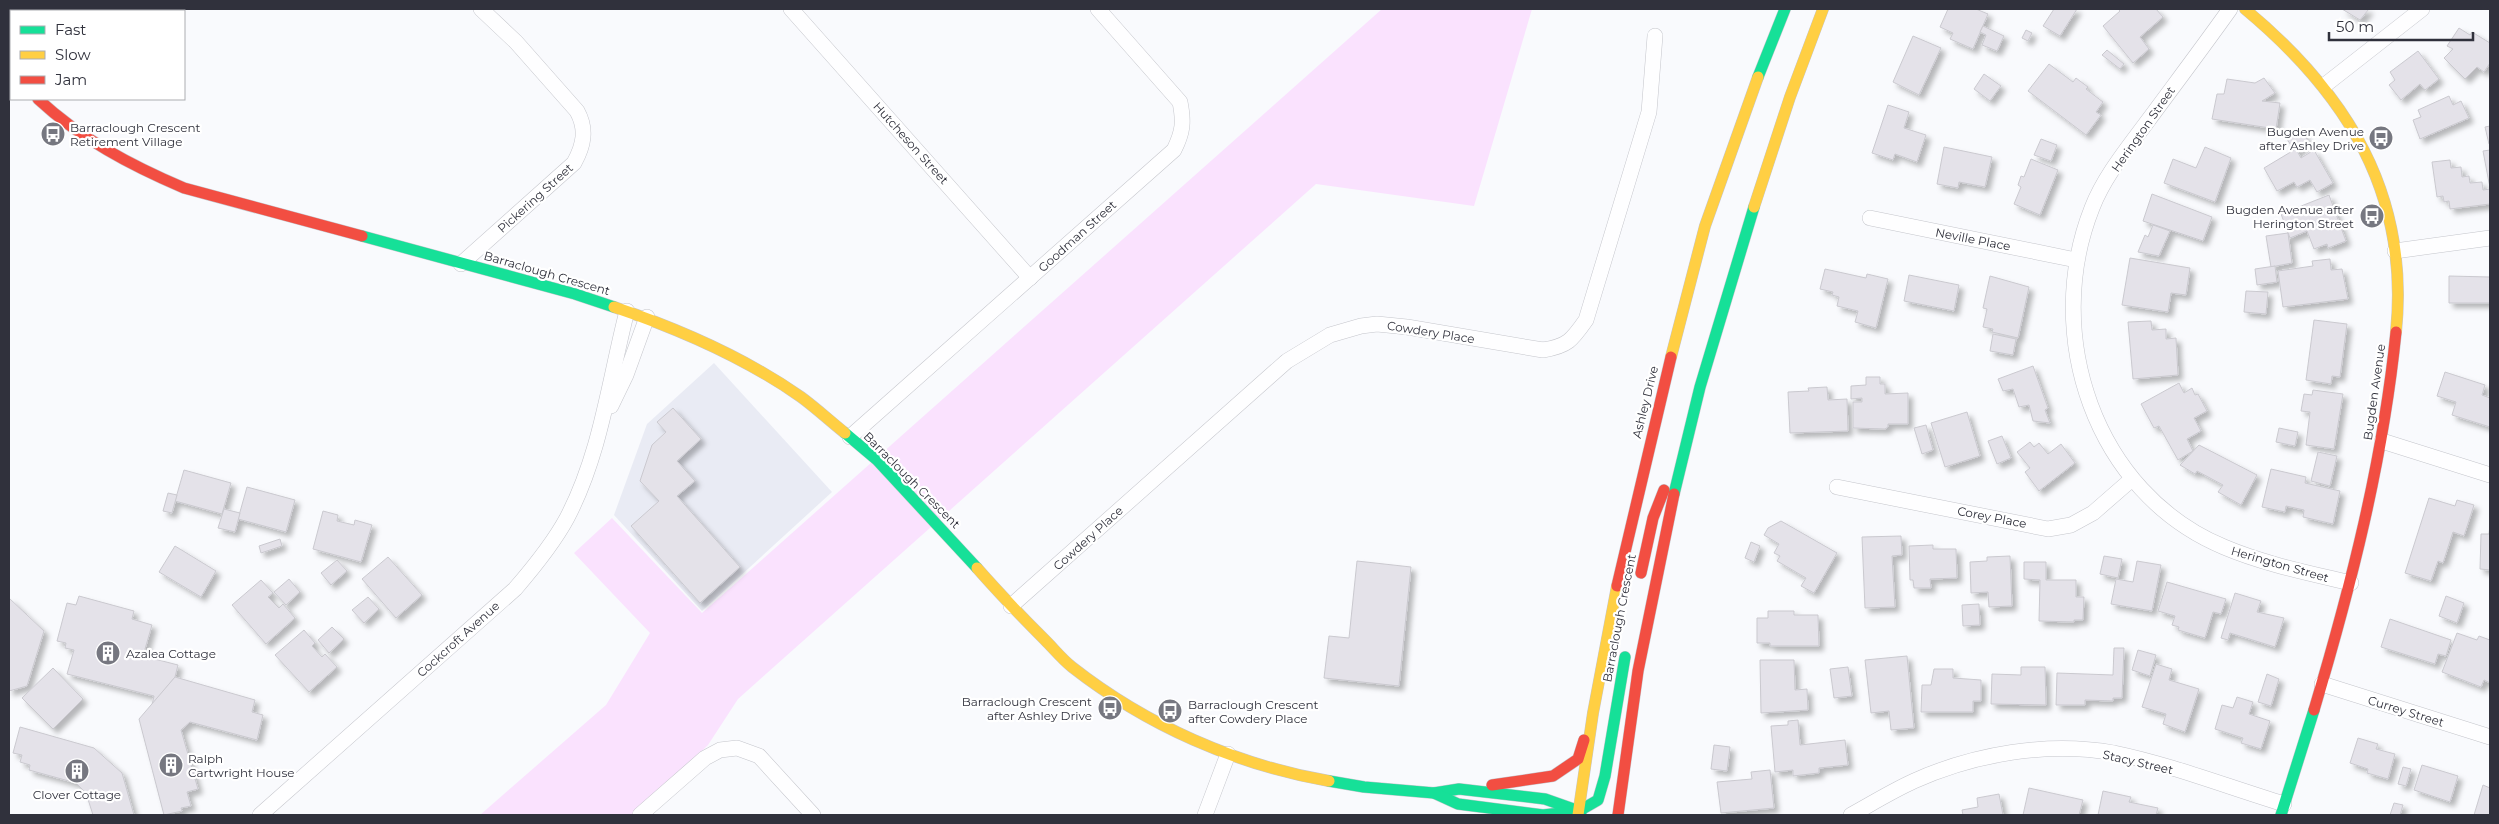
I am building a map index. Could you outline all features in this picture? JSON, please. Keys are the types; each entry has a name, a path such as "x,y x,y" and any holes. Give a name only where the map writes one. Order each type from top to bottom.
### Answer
{"street":[{"name":"Pickering Street","path":"461,264 574,163 580,152 584,133 582,121 577,111 516,42 481,9"},
{"name":"Hutcheson Street","path":"791,9 1030,278"},
{"name":"Goodman Street","path":"850,437 1174,150 1182,133 1184,120 1180,102 1098,9"},
{"name":"Ashley Drive","path":"1579,814 1594,706 1632,512 1697,256 1756,82 1785,9"},
{"path":"1618,815 1642,638 1689,424 1766,167 1823,9"},
{"name":"Herington Street","path":"2230,9 2120,158 2092,206 2076,260 2072,306 2082,380 2102,433 2116,458 2148,496 2183,525 2222,547 2264,561 2351,584"},
{"name":"Bugden Avenue","path":"2245,9 2300,57 2338,102 2363,146 2378,182 2395,251 2397,271 2396,333 2382,441 2351,584 2283,810"},
{"path":"2325,85 2422,9"},
{"name":"Cowdery Place","path":"1010,606 1287,361 1330,334 1376,324 1407,327 1543,350 1562,347 1573,338 1586,320 1649,112 1655,36"},
{"name":"Barraclough Crescent","path":"39,100 67,124 111,155 134,168 184,188 574,294 647,317 721,349 749,364 801,397 850,437 917,501 1010,606 1071,666 1117,698 1182,736 1228,754 1295,775 1364,788 1434,793 1460,789 1545,799 1579,814"},
{"name":"Neville Place","path":"1870,218 2076,260"},
{"path":"2395,251 2490,238"},
{"name":"Cockcroft Avenue","path":"260,815 515,589 542,556 566,520 589,467 603,423 612,371 628,311"},
{"name":"Cockcroft Avenue","path":"603,423 626,375 647,317"},
{"name":"Barraclough Crescent","path":"1639,586 1653,518 1689,424"},
{"path":"2382,441 2490,476"},
{"name":"Corey Place","path":"1838,487 2048,529 2072,525 2093,513 2132,479"},
{"name":"Barraclough Crescent","path":"1434,793 1458,804 1543,815 1579,814 1598,800 1605,776 1627,644"},
{"name":"Currey Street","path":"2322,684 2490,737"},
{"path":"1460,789 1553,776 1578,760 1594,706"},
{"path":"640,815 704,758 720,750 736,748 759,756 813,815"},
{"name":"Stacy Street","path":"1850,815 1914,781 1963,763 2013,752 2063,749 2122,756 2283,810"},
{"path":"1204,815 1228,754"},
{"path":"1488,808 1507,815"}],"shaded area":[{"path":"1382,9 1532,9 1474,206 1316,184 738,699 708,745 635,815 480,815 606,705 650,633 574,553 612,518 702,613"},
{"path":"714,363 832,492 702,611 614,515 647,424"}],"building":[{"path":"1948,9 1976,9 1988,14 1973,49 1950,39 1953,33 1940,27"},
{"path":"2054,9 2077,9 2060,36 2043,26"},
{"path":"2118,9 2156,9 2163,17 2140,37 2149,49 2133,63 2103,26 2120,11"},
{"path":"2342,9 2369,9 2360,20"},
{"path":"1983,26 2004,36 1997,51 1982,45 1986,35 1980,32"},
{"path":"2459,28 2470,35 2472,32 2490,43 2490,63 2484,72 2477,67 2465,79 2444,58 2453,49 2447,46"},
{"path":"2026,30 2032,33 2028,41 2022,38"},
{"path":"1913,36 1941,48 1919,95 1893,82"},
{"path":"2107,50 2124,64 2120,69 2102,55"},
{"path":"2418,51 2439,79 2425,90 2420,84 2401,100 2389,85 2395,80 2390,72"},
{"path":"2049,64 2073,82 2076,78 2088,87 2086,89 2103,102 2096,112 2101,115 2086,135 2028,91"},
{"path":"1984,74 2001,86 1990,101 1974,89"},
{"path":"2264,78 2275,93 2262,101 2280,103 2276,129 2212,119 2217,94 2224,94 2227,79 2255,83"},
{"path":"2449,96 2453,105 2461,101 2469,118 2420,139 2413,120 2421,117 2418,110"},
{"path":"1888,105 1909,112 1904,128 1926,135 1917,162 1895,154 1893,160 1872,153"},
{"path":"2490,126 2490,144 2489,144 2485,127"},
{"path":"2299,127 2310,144 2297,151 2301,158 2314,150 2333,183 2317,192 2310,180 2297,187 2294,182 2277,191 2264,168 2294,150 2285,136"},
{"path":"2041,139 2057,145 2051,161 2034,155"},
{"path":"1944,147 1992,157 1985,187 1959,182 1958,188 1937,184"},
{"path":"2205,147 2231,158 2215,202 2164,183 2173,159 2196,168"},
{"path":"2490,150 2490,188 2483,151"},
{"path":"2031,159 2058,170 2040,215 2014,204 2021,187 2018,185 2021,176 2024,177"},
{"path":"2450,160 2451,168 2461,167 2462,177 2469,176 2470,183 2482,182 2483,190 2490,189 2490,204 2450,209 2449,201 2444,202 2443,196 2437,197 2432,162"},
{"path":"2152,194 2212,217 2203,241 2143,221"},
{"path":"2329,195 2346,241 2328,248 2327,244 2314,249 2307,231 2290,238 2281,214"},
{"path":"2153,225 2170,231 2159,256 2138,252 2145,235 2148,237"},
{"path":"2288,233 2292,263 2271,267 2266,236"},
{"path":"2130,258 2190,268 2186,295 2171,293 2168,312 2122,305"},
{"path":"2330,259 2331,270 2342,269 2348,299 2283,307 2278,271 2313,266 2312,261"},
{"path":"2275,266 2277,282 2257,285 2255,269"},
{"path":"1825,269 1866,278 1867,274 1888,279 1876,328 1855,322 1858,311 1837,306 1839,297 1832,295 1833,292 1820,289"},
{"path":"1909,275 1959,285 1954,311 1904,301"},
{"path":"1990,276 2029,287 2018,338 1992,332 1993,329 1983,327 1987,309 1983,308"},
{"path":"2449,276 2490,277 2490,303 2449,303"},
{"path":"2246,291 2268,292 2266,314 2244,312"},
{"path":"2314,320 2347,324 2340,377 2332,376 2331,384 2306,380"},
{"path":"2151,321 2152,330 2166,329 2166,339 2176,338 2178,375 2133,379 2128,322"},
{"path":"1993,334 2016,339 2013,355 1990,351"},
{"path":"2033,366 2048,408 2045,410 2050,423 2033,421 2029,405 2019,407 2013,389 2003,391 1998,379"},
{"path":"2445,372 2485,385 2482,395 2490,398 2490,427 2452,415 2456,402 2437,396"},
{"path":"1866,377 1880,377 1880,384 1885,384 1885,394 1908,393 1908,424 1888,424 1888,427 1885,429 1853,428 1853,402 1862,402 1862,398 1851,399 1851,386 1866,385"},
{"path":"2179,383 2184,393 2192,388 2195,395 2198,394 2207,411 2194,418 2201,431 2187,439 2193,451 2178,460 2159,426 2154,428 2141,404"},
{"path":"1827,387 1828,400 1847,399 1848,431 1790,433 1788,392 1809,391 1808,388"},
{"path":"2313,390 2343,394 2334,449 2306,445 2310,412 2301,411 2304,394 2312,395"},
{"path":"673,408 701,439 677,461 695,481 677,496 740,567 700,603 631,526 659,501 640,481 652,445 666,432 657,422"},
{"path":"1967,412 1980,456 1945,467 1931,423"},
{"path":"1926,425 1933,450 1922,454 1914,428"},
{"path":"2279,428 2298,432 2295,446 2276,442"},
{"path":"2002,436 2011,458 1997,464 1988,441"},
{"path":"2030,442 2034,447 2039,443 2048,454 2061,444 2075,463 2039,491 2025,472 2030,468 2017,452"},
{"path":"2199,445 2257,475 2241,505 2218,492 2223,485 2197,471 2195,474 2180,465"},
{"path":"2318,452 2337,456 2330,486 2311,481"},
{"path":"2271,469 2306,477 2305,483 2340,491 2333,524 2303,517 2304,510 2286,506 2285,512 2262,507"},
{"path":"184,470 231,483 222,514 175,501"},
{"path":"247,487 295,500 286,532 238,519"},
{"path":"168,493 177,495 172,513 163,511"},
{"path":"2429,498 2455,506 2457,500 2474,505 2464,536 2453,532 2443,563 2438,561 2431,581 2405,573"},
{"path":"224,509 240,513 235,532 218,528"},
{"path":"323,511 338,515 337,521 354,525 355,520 372,525 361,562 313,549"},
{"path":"1781,521 1837,553 1814,593 1801,586 1806,578 1777,561 1780,556 1774,553 1779,544 1764,535 1768,528"},
{"path":"2490,524 2490,570 2480,569 2481,534 2489,534"},
{"path":"1901,536 1902,555 1892,556 1895,607 1865,608 1862,537"},
{"path":"280,539 282,546 261,553 259,546"},
{"path":"1751,542 1760,546 1754,562 1745,558"},
{"path":"1933,545 1933,549 1956,549 1957,578 1930,579 1931,588 1914,588 1913,580 1910,580 1909,546"},
{"path":"175,546 216,571 201,597 159,572"},
{"path":"2010,556 2012,606 1989,607 1988,592 1971,593 1970,562 1987,561 1987,557"},
{"path":"2104,556 2122,559 2118,578 2100,574"},
{"path":"388,557 422,595 396,618 362,579"},
{"path":"337,560 347,571 331,585 321,573"},
{"path":"1357,561 1411,567 1399,686 1324,678 1329,636 1349,638"},
{"path":"2137,561 2161,565 2152,611 2111,604 2116,579 2133,582"},
{"path":"2024,562 2046,562 2046,580 2076,580 2076,597 2084,597 2083,620 2074,620 2074,622 2039,621 2040,580 2024,579"},
{"path":"289,579 300,592 286,605 274,592"},
{"path":"261,580 273,593 268,597 279,608 283,604 295,618 266,644 232,605"},
{"path":"2167,582 2226,599 2221,614 2213,612 2205,638 2178,630 2179,627 2172,625 2175,616 2158,611"},
{"path":"2235,593 2261,601 2257,612 2284,618 2275,647 2230,633 2228,640 2221,638"},
{"name":"Azalea Cottage","path":"79,596 134,611 132,619 152,625 143,656 178,665 175,677 152,705 154,696 67,674 74,650 65,648 66,643 57,641 67,603 76,605"},
{"path":"2446,596 2464,603 2457,623 2439,616"},
{"path":"368,597 379,609 364,623 352,610"},
{"path":"9,598 44,631 27,686 9,691"},
{"path":"1979,604 1980,625 1963,626 1962,605"},
{"path":"1768,611 1794,611 1794,615 1818,615 1819,646 1770,646 1770,643 1757,643 1757,618 1768,618"},
{"path":"2390,619 2451,640 2446,656 2438,654 2435,664 2381,647"},
{"path":"332,627 344,639 329,653 318,640"},
{"path":"304,630 315,643 312,646 322,657 325,654 337,667 309,692 275,655"},
{"path":"2457,633 2477,640 2479,636 2490,640 2490,683 2484,680 2481,687 2442,672"},
{"path":"2114,648 2124,648 2122,698 2113,698 2113,701 2085,700 2085,705 2056,705 2057,673 2113,675"},
{"path":"2138,650 2156,655 2150,676 2132,670"},
{"path":"1907,656 1914,728 1891,730 1889,711 1871,713 1865,660"},
{"path":"1760,660 1794,660 1795,690 1807,689 1808,710 1761,713"},
{"path":"2156,664 2172,669 2169,680 2199,689 2185,732 2163,724 2166,714 2142,707"},
{"path":"1848,667 1852,696 1834,698 1830,669"},
{"path":"2021,667 2045,667 2046,705 1991,704 1992,674 2021,675"},
{"path":"53,668 83,699 53,729 22,698"},
{"path":"1934,669 1953,669 1953,678 1981,680 1981,701 1973,701 1973,712 1921,712 1922,685 1931,685"},
{"path":"2267,674 2279,679 2271,706 2258,702"},
{"name":"Ralph Cartwright House","path":"175,677 255,700 252,712 263,715 257,740 190,722 181,730 198,789 187,792 191,806 181,808 182,811 164,815 139,719"},
{"path":"2237,697 2253,702 2249,714 2270,721 2261,749 2241,743 2243,738 2215,729 2222,705 2233,708"},
{"path":"1798,720 1800,745 1845,740 1848,765 1819,768 1819,773 1793,776 1793,770 1775,772 1771,726 1788,725 1788,721"},
{"name":"Clover Cottage","path":"20,727 94,748 122,773 134,815 93,815 86,793 76,783 29,770 30,765 20,762 22,755 13,753"},
{"path":"2358,738 2378,744 2376,749 2395,754 2388,779 2367,773 2368,769 2350,763"},
{"path":"1714,745 1730,747 1727,771 1711,769"},
{"path":"2422,765 2458,776 2450,802 2414,790"},
{"path":"2403,767 2411,769 2406,786 2398,784"},
{"path":"1770,770 1774,808 1721,813 1717,782 1752,779 1751,772"},
{"path":"2483,785 2490,788 2490,815 2474,815"},
{"path":"2029,788 2083,800 2079,815 2023,815"},
{"path":"2103,791 2131,797 2129,802 2158,808 2156,815 2098,815"},
{"path":"1999,794 2003,815 1963,815 1962,810 1978,807 1977,798"},
{"path":"2394,803 2403,805 2400,815 2390,815"}],"traffic: fast":[{"path":"1758,77 1785,9"},
{"path":"1674,494 1700,387 1754,207"},
{"path":"362,236 575,294 614,307"},
{"path":"845,433 877,460 977,568"},
{"path":"1434,793 1458,804 1543,815 1579,811 1598,800 1605,776 1625,657"},
{"path":"2281,815 2314,710"},
{"path":"1329,781 1364,787 1434,793 1459,789 1545,799 1579,811 1581,815"}],"traffic: slow":[{"path":"1754,207 1790,97 1823,9"},
{"path":"2245,9 2314,76 2341,112 2364,151 2381,192 2393,235 2398,282 2396,332"},
{"path":"1671,357 1705,226 1758,77"},
{"path":"614,307 711,345 757,369 801,397 845,433"},
{"path":"977,568 1068,664 1130,707 1193,740 1226,753 1260,765 1329,781"},
{"path":"1578,815 1593,713 1617,586"}],"traffic: jam":[{"path":"39,100 71,127 107,150 144,170 184,188 362,236"},
{"path":"2314,710 2341,617 2364,523 2383,428 2396,332"},
{"path":"1617,586 1671,357"},
{"path":"1641,573 1653,518 1664,490"},
{"path":"1618,815 1638,671 1674,494"},
{"path":"1492,785 1553,776 1578,759 1584,740"}],"place":[{"name":"Barraclough Crescent Retirement Village","path":"53,134"},
{"name":"Bugden Avenue after Ashley Drive","path":"2381,138"},
{"name":"Bugden Avenue after Herington Street","path":"2372,216"},
{"name":"Azalea Cottage","path":"108,653"},
{"name":"Barraclough Crescent after Ashley Drive","path":"1110,708"},
{"name":"Barraclough Crescent after Cowdery Place","path":"1170,711"},
{"name":"Ralph Cartwright House","path":"171,765"},
{"name":"Clover Cottage","path":"77,771"}]}
